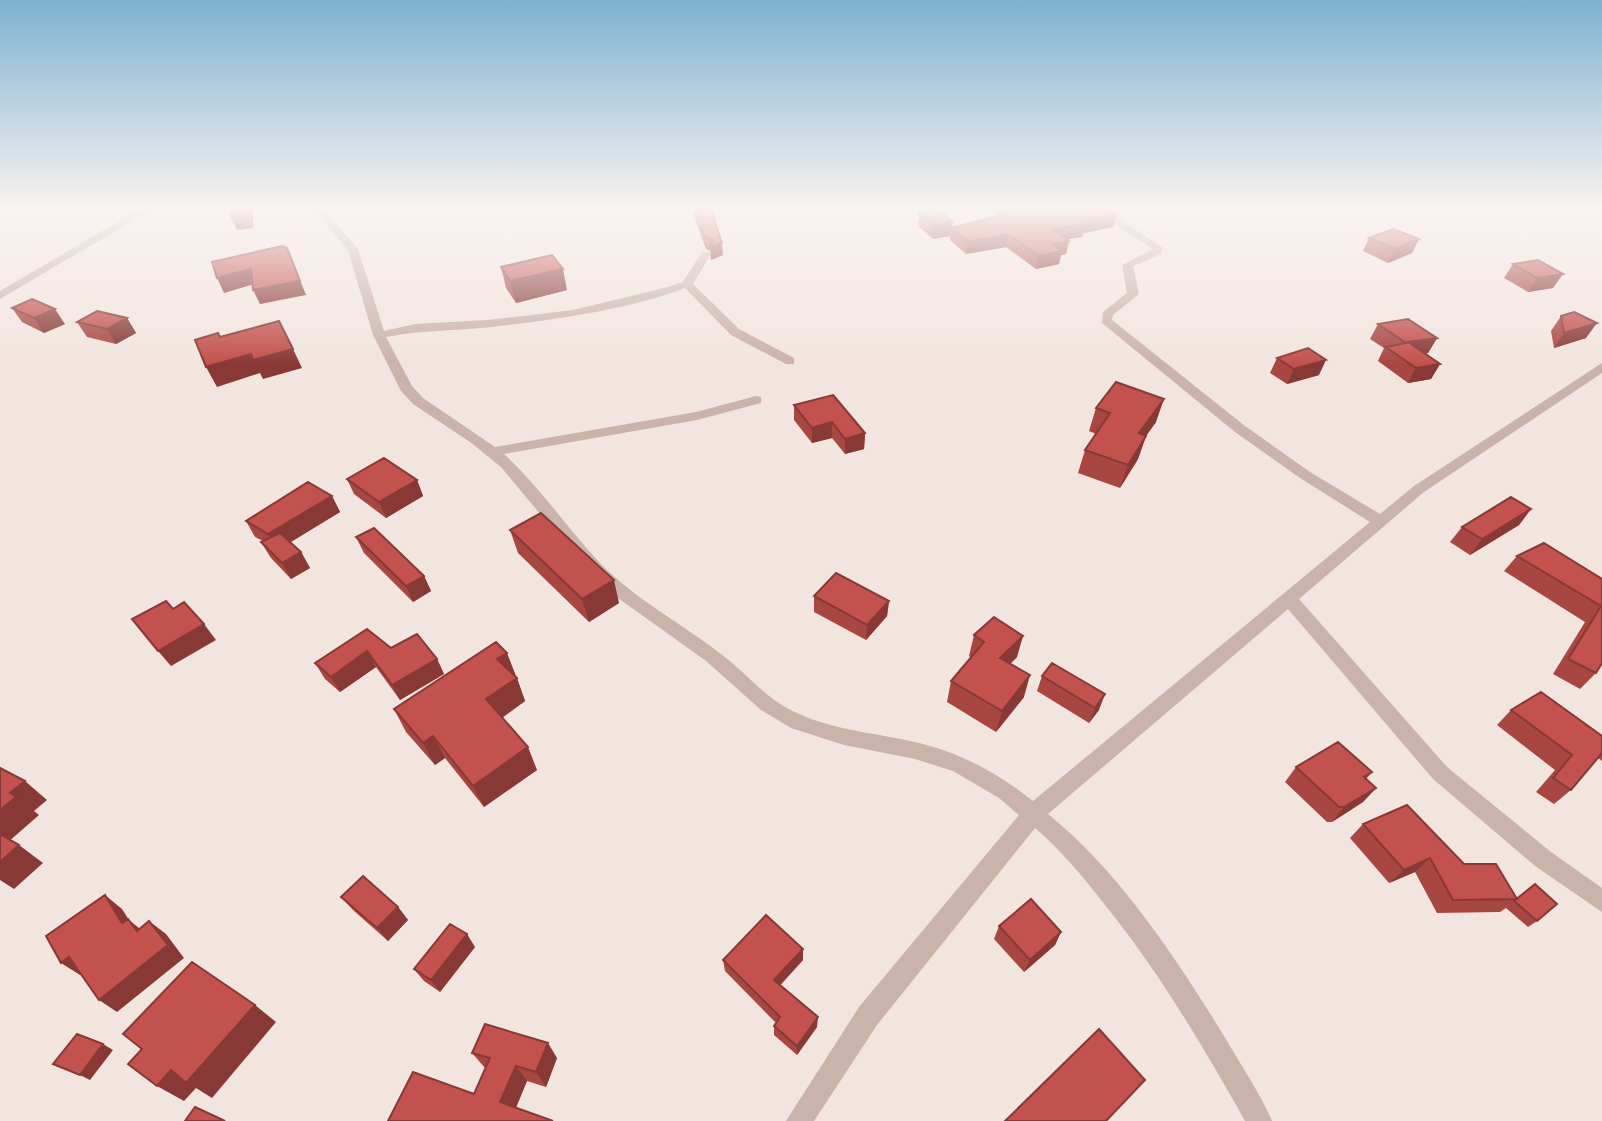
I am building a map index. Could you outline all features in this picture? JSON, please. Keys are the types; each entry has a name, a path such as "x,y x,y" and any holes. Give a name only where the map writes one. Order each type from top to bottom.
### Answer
{"street":[{"path":"0,296 62,259"},
{"path":"356,259 379,335 406,388 418,401 493,452 530,488 607,580 714,657 774,710 803,727 931,754 963,766 1035,812 1119,903 1175,981 1259,1121"},
{"path":"379,335 415,328 488,324 573,313 687,284 703,259"},
{"path":"1140,259 1127,265 1133,294 1107,314 1106,321 1240,429 1305,475 1381,521"},
{"path":"687,284 735,332 790,361"},
{"path":"799,1121 868,1016 1035,812 1419,489 1602,367"},
{"path":"493,452 697,416 756,400"},
{"path":"1289,599 1440,773 1543,859 1602,901"}],"building":[{"path":"291,259 300,281 253,290 251,269 217,278 212,262"},
{"path":"534,259 555,259 563,269 510,281 501,267"},
{"path":"1538,260 1563,274 1537,278 1513,264"},
{"path":"32,299 55,309 34,318 12,308"},
{"path":"97,311 127,318 107,329 77,322"},
{"path":"1574,312 1597,323 1564,333 1561,316"},
{"path":"1408,319 1437,338 1408,342 1440,364 1416,368 1386,347 1406,343 1378,324"},
{"path":"279,321 293,349 253,360 251,354 206,367 195,340 218,333 220,337"},
{"path":"1308,348 1326,360 1294,369 1277,358"},
{"path":"1116,382 1164,399 1139,433 1146,436 1128,465 1085,450 1110,413 1096,408"},
{"path":"833,395 865,433 845,439 832,422 812,428 794,405"},
{"path":"384,458 417,480 379,502 347,479"},
{"path":"308,482 332,496 268,534 246,521"},
{"path":"1511,497 1531,509 1482,539 1462,527"},
{"path":"541,513 614,580 582,599 510,530"},
{"path":"374,528 424,576 406,586 356,537"},
{"path":"280,533 301,552 282,563 261,542"},
{"path":"1544,543 1602,579 1602,663 1596,673 1568,659 1601,606 1517,556"},
{"path":"836,573 889,601 867,625 814,596"},
{"path":"166,601 173,609 184,602 204,624 158,651 132,619"},
{"path":"994,617 1023,636 1000,658 1030,675 1002,711 951,681 984,642 974,635"},
{"path":"367,629 391,648 417,634 437,659 392,685 367,651 331,677 315,663"},
{"path":"496,642 507,653 497,659 517,678 486,699 528,747 473,786 433,736 423,743 394,709"},
{"path":"1052,663 1105,694 1095,708 1042,676"},
{"path":"1541,692 1602,736 1602,753 1571,790 1553,778 1572,755 1511,710"},
{"path":"1338,742 1372,772 1364,777 1376,788 1344,807 1339,807 1296,767"},
{"path":"0,768 25,781 10,793 16,797 0,810"},
{"path":"1407,805 1464,864 1496,864 1517,899 1453,900 1430,858 1404,870 1363,824"},
{"path":"0,834 19,845 0,862"},
{"path":"363,876 398,907 377,928 341,897"},
{"path":"1535,884 1557,904 1537,921 1514,901"},
{"path":"105,895 122,923 128,919 137,931 149,921 168,945 99,1000 69,957 61,963 46,936"},
{"path":"1031,899 1061,932 1030,960 999,926"},
{"path":"766,915 803,949 774,980 818,1017 797,1046 774,1026 780,1017 723,960"},
{"path":"450,924 467,934 431,980 414,969"},
{"path":"192,962 255,1005 186,1083 171,1070 157,1086 128,1064 142,1049 123,1034"},
{"path":"485,1024 548,1043 536,1072 516,1066 500,1102 553,1121 388,1121 413,1072 474,1094 490,1058 472,1053"},
{"path":"1099,1029 1145,1080 1106,1121 1005,1121"},
{"path":"77,1034 103,1044 80,1075 53,1064"},
{"path":"195,1107 225,1121 185,1121"}]}
